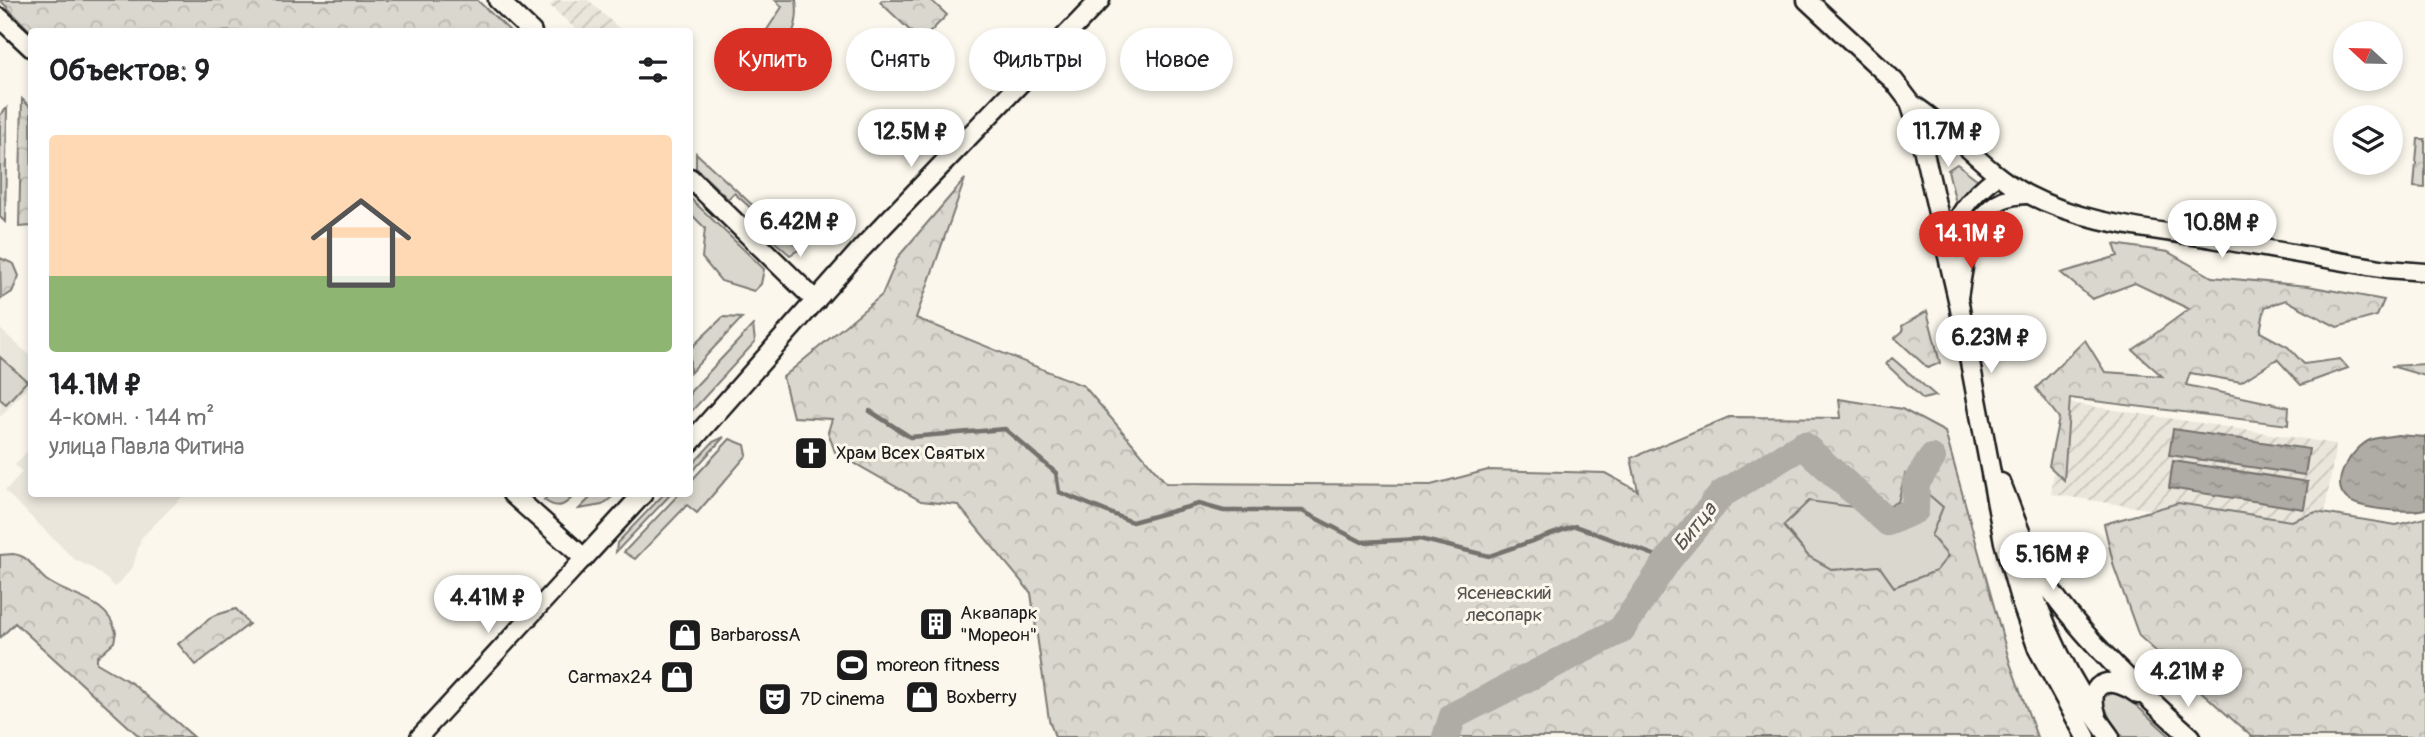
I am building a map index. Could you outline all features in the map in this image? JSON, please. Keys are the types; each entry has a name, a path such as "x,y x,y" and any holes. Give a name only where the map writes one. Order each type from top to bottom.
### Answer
{"main road":[{"path":"498,0 528,28"},
{"path":"693,440 862,248 1100,0"},
{"path":"1807,0 1894,80 1910,102 1946,247 1989,453 2004,542 2020,599 2050,674 2086,737"},
{"path":"0,19 28,44"},
{"path":"693,181 816,301"},
{"path":"1989,453 2041,574 2068,611 2160,710"},
{"path":"1989,453 2031,589 2074,684 2110,737"},
{"path":"515,497 584,558 640,497"},
{"path":"2050,674 2050,683 2077,737"},
{"path":"2098,721 2092,702 2094,692 2102,684 2112,682 2127,685 2191,737"}],"street":[{"path":"1910,102 1934,117 1997,176 2030,195 2109,222 2387,269 2425,272"},
{"path":"1946,247 1951,226 1983,186 1997,176"},
{"path":"1958,304 1966,256 1982,217 1999,201 2012,195 2030,195"},
{"path":"419,737 584,558"}],"shaded area":[{"path":"555,0 588,0 619,28 575,28 550,6"},
{"path":"0,329 28,354 28,386 0,417"},
{"path":"2063,402 2336,444 2321,536 2051,494"},
{"path":"28,450 28,497 182,497 141,538 133,567 116,587 94,569 74,559 5,491 22,472 15,465"}],"green space":[{"path":"0,0 477,0 507,28 28,28"},
{"path":"775,0 796,0 794,28 768,28 782,7"},
{"path":"931,0 947,15 934,28 907,28 880,2"},
{"path":"22,99 28,105 28,226 19,227"},
{"path":"7,108 5,222 0,217 0,115"},
{"path":"2418,139 2425,139 2425,188 2414,187"},
{"path":"696,153 800,249 790,255 768,236 774,229 734,193 728,199 696,168"},
{"path":"1957,164 1978,180 1978,187 1958,212 1948,170"},
{"name":"Ясеневский лесопарк","path":"965,179 916,318 1084,386 1166,483 1431,485 1488,470 1605,473 1638,491 1631,458 1729,417 1841,418 1839,399 1902,409 1945,432 2010,663 2037,737 1055,737 1049,720 1031,593 958,505 921,501 835,452 828,432 832,419 793,417 783,377 882,295 898,257","holes":["1905,474 1943,507 1931,536 1948,556 1936,571 1894,587 1879,566 1833,570 1808,556 1783,526 1809,501 1876,510 1898,502"]},
{"path":"693,201 764,269 761,284 754,291 721,281 702,258 705,228 693,216"},
{"path":"2114,244 2168,252 2212,277 2308,286 2384,300 2377,316 2337,327 2286,300 2265,307 2260,332 2288,347 2304,364 2340,359 2348,368 2301,385 2277,359 2241,382 2190,373 2186,385 2289,407 2288,425 2070,398 2064,480 2049,466 2059,418 2036,388 2085,340 2105,372 2162,376 2133,350 2189,309 2135,283 2092,299 2061,273 2118,256"},
{"path":"0,258 14,264 19,276 12,292 1,299"},
{"path":"1927,311 1940,363 1928,368 1895,338 1903,331 1902,326"},
{"path":"723,317 742,318 693,370 693,346"},
{"path":"753,325 755,342 693,410 693,389"},
{"path":"0,357 27,381 6,404 0,399"},
{"path":"1892,358 1936,396 1923,399 1886,364"},
{"path":"2425,364 2425,376 2391,366"},
{"path":"724,437 693,471 693,464 713,442"},
{"path":"730,439 745,445 747,455 697,513 687,505 635,559 624,552 676,497 693,497 693,479"},
{"path":"1905,473 1943,507 1948,556 1937,571 1894,587 1879,566 1833,570 1808,556 1783,525 1809,500 1876,510"},
{"path":"547,497 573,497 558,506 544,500"},
{"path":"591,497 612,497 602,505 579,509"},
{"path":"661,497 668,497 616,552 617,543"},
{"path":"2178,503 2291,521 2316,512 2396,525 2425,518 2425,737 2252,737 2139,636 2114,567 2104,524"},
{"path":"13,554 28,560 46,580 105,612 116,632 114,642 97,657 97,663 133,684 194,737 140,737 15,623 0,638 0,555"},
{"path":"236,609 249,624 196,665 178,644 213,616"},
{"path":"2115,692 2138,707 2171,737 2123,737 2110,719 2101,698"}],"water":[{"path":"2173,429 2309,449 2305,475 2169,455"},
{"path":"2397,435 2425,437 2425,509 2384,510 2361,505 2346,498 2340,483 2350,457 2370,440"},
{"path":"2173,461 2308,482 2304,509 2169,488"}],"waterway":[{"path":"870,411 910,437 1005,429 1056,473 1059,492 1132,522 1199,504 1224,511 1302,511 1362,542 1420,539 1489,556 1575,526 1668,560"},
{"name":"Битца","path":"1446,737 1453,716 1621,630 1668,560 1722,494 1803,445 1888,522 1915,510 1916,483 1932,458"}],"place":[{"name":"Храм Всех Святых","path":"811,453"},
{"name":"Аквапарк \"Мореон\"","path":"936,624"},
{"name":"BarbarossA","path":"685,635"},
{"name":"moreon fitness","path":"852,665"},
{"name":"Carmax24","path":"677,677"},
{"name":"Boxberry","path":"922,697"},
{"name":"7D cinema","path":"775,699"}]}
